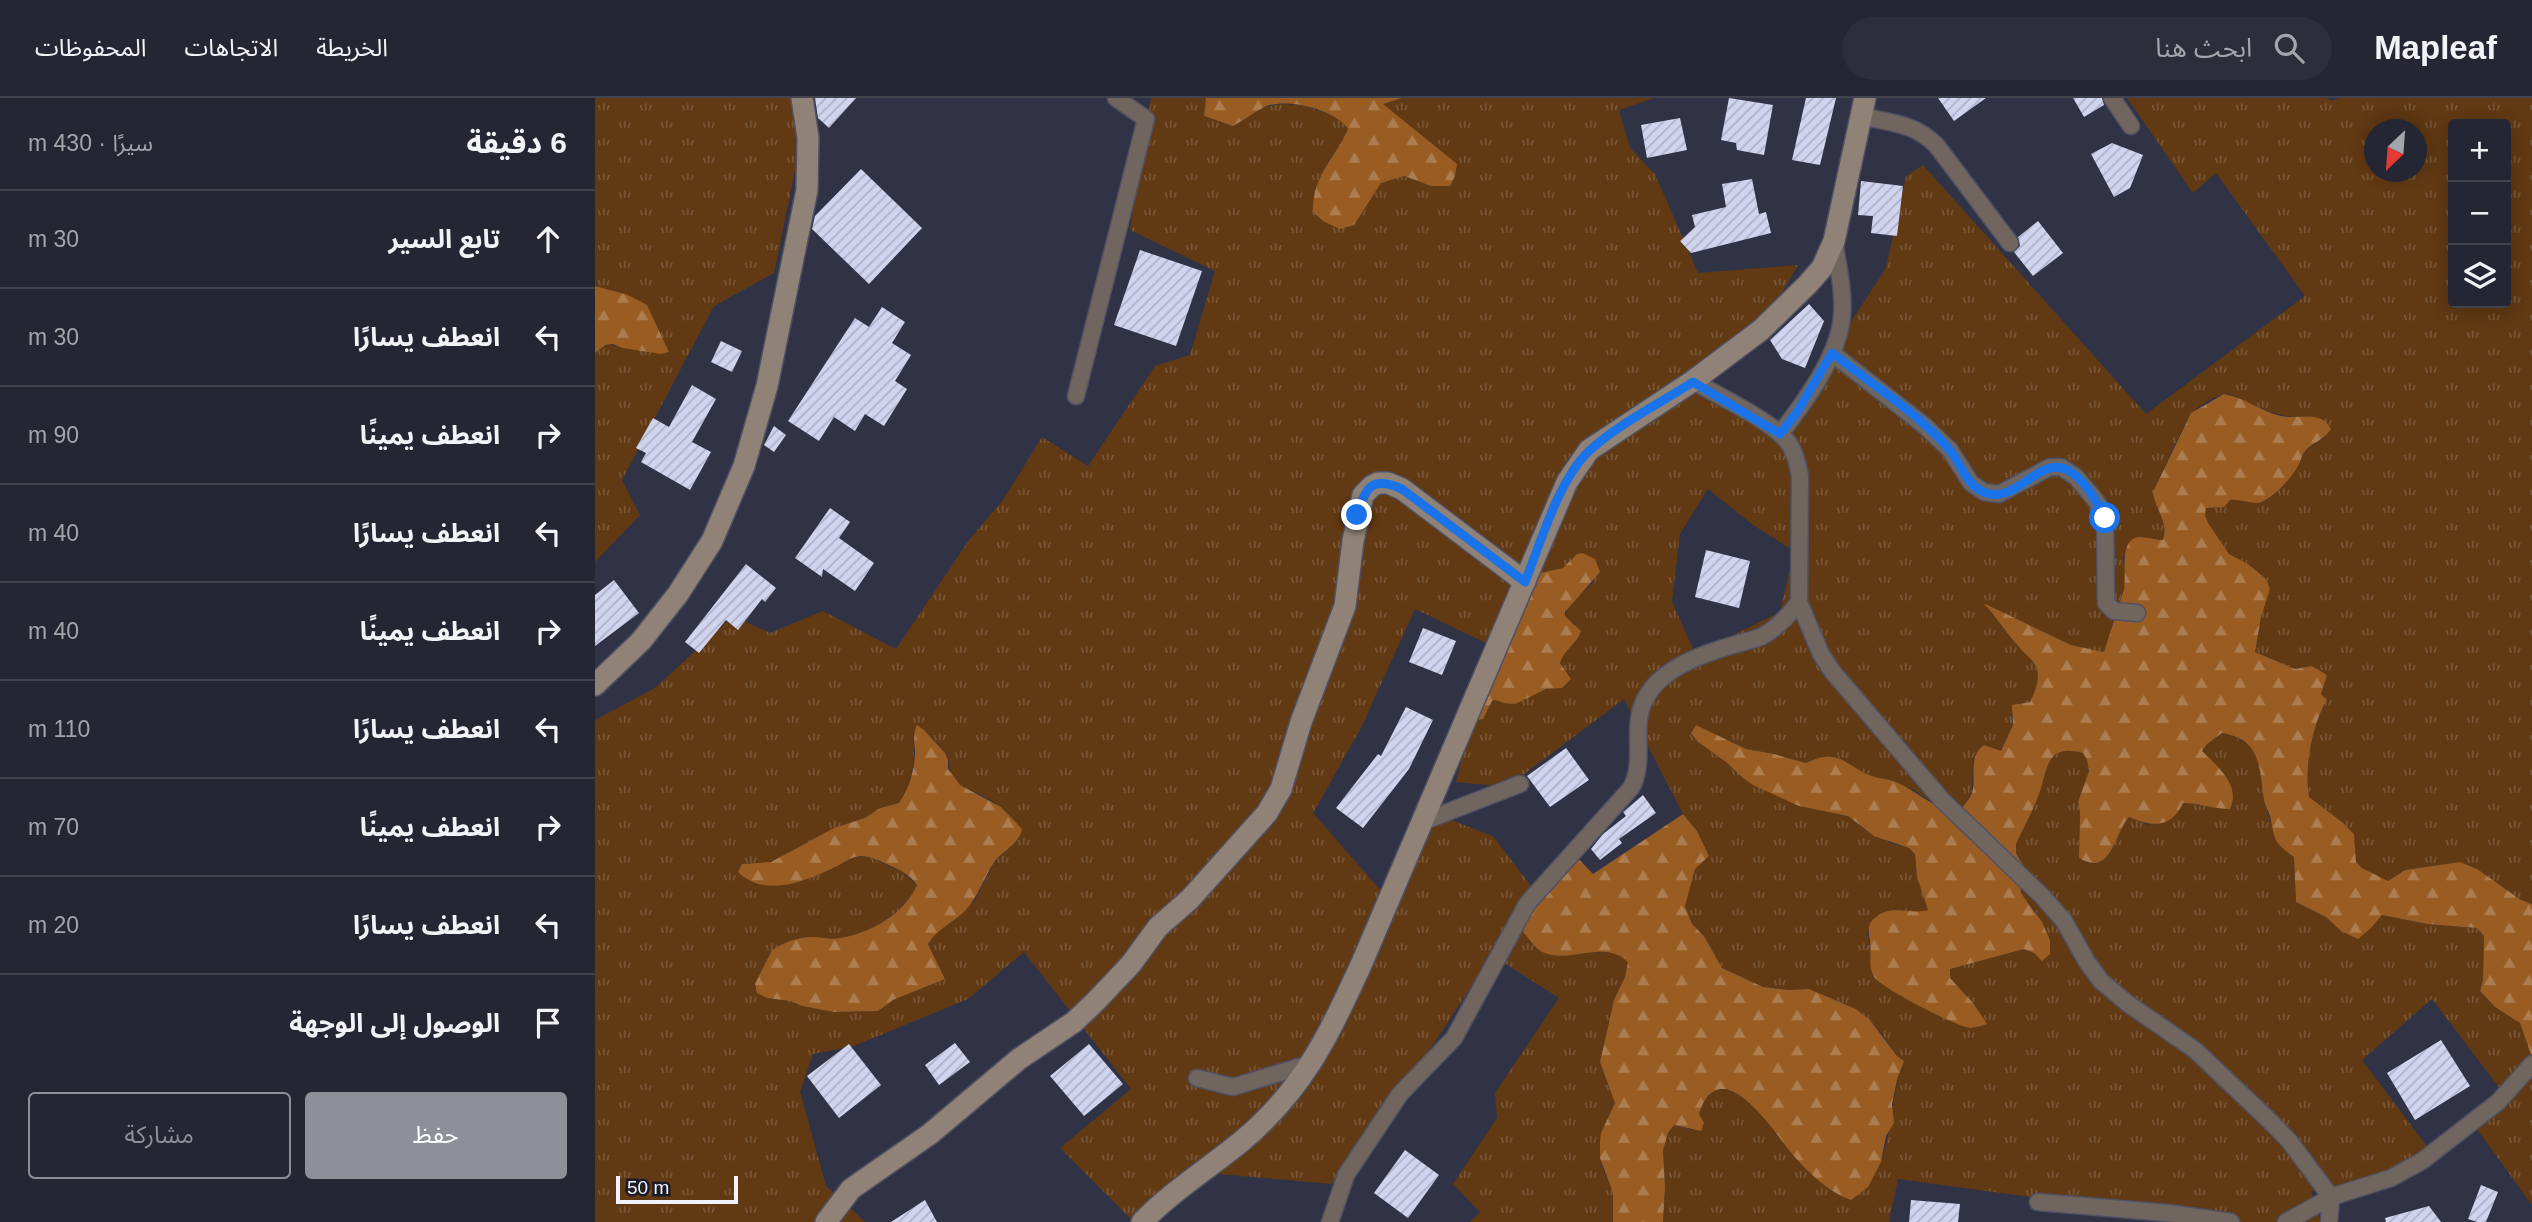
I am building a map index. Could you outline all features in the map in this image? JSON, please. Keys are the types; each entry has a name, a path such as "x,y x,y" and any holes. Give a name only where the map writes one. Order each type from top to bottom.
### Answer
{"street":[{"path":"595,685 641,640 678,594 712,541 744,466 767,386 807,190 808,138 802,98"},
{"path":"1076,396 1146,119 1116,98"},
{"path":"2112,98 2131,126"},
{"path":"1142,1222 1158,1206 1244,1139 1289,1095 1313,1063 1356,976 1559,497 1589,450 1693,382 1761,330 1822,268 1834,241 1863,107 1925,133 2010,243"},
{"path":"1780,434 1797,412 1832,353 1842,319 1843,295 1834,241"},
{"path":"1832,353 1925,425 1950,450 1971,483 1984,492 1999,494 2050,467 2061,467 2076,477 2097,502 2105,518 2106,603 2114,611 2137,613"},
{"path":"1693,382 1780,434 1790,444 1801,476 1799,602 1821,654 1832,671 1942,800 2042,896 2064,921 2101,981 2127,1003 2195,1050 2290,1142 2331,1197 2329,1222"},
{"path":"826,1222 851,1189 930,1134 1019,1059 1074,1022 1131,964 1158,927 1190,899 1267,813 1281,789 1322,663 1339,628 1345,606 1357,515 1363,495 1372,486 1388,483 1402,489 1525,582"},
{"path":"1330,1222 1346,1175 1400,1094 1454,1038 1527,904 1631,788 1638,773 1639,719 1642,705 1648,695 1665,677 1688,661 1771,632 1799,602"},
{"path":"1422,822 1520,784"},
{"path":"1197,1078 1233,1087 1313,1063"},
{"path":"2286,1222 2331,1197 2391,1178 2421,1161 2498,1102 2532,1064"},
{"path":"2038,1202 2168,1213 2231,1222"}],"green space":[{"path":"595,98 795,98 799,151 774,273 714,306 622,480 640,515 595,562 595,353 608,345 669,352 647,305 595,286"},
{"path":"1151,98 1206,98 1204,116 1233,126 1262,108 1280,104 1302,105 1341,119 1348,129 1320,178 1314,199 1314,212 1323,221 1354,224 1381,183 1403,176 1431,186 1449,186 1455,176 1448,157 1382,104 1402,98 1654,98 1619,110 1630,148 1655,174 1698,273 1798,265 1761,329 1702,381 1781,429 1886,268 1906,176 1923,165 2146,414 2305,296 2216,173 2193,193 2127,98 2327,98 2332,101 2339,98 2532,98 2532,904 2460,862 2405,870 2388,881 2356,862 2355,843 2342,822 2309,797 2309,761 2313,734 2327,700 2321,694 2326,675 2312,666 2295,669 2255,652 2261,617 2270,589 2266,579 2248,564 2229,554 2205,515 2206,508 2215,508 2230,500 2256,503 2265,501 2275,494 2295,471 2305,451 2326,436 2308,416 2276,414 2229,394 2213,398 2196,409 2178,438 2154,494 2163,522 2163,540 2138,537 2123,557 2127,578 2104,652 2071,645 1985,605 2034,663 2038,674 2030,702 2021,703 2011,714 2013,725 2000,752 1984,745 1973,760 1972,793 1962,808 1941,807 1901,784 1871,776 1834,758 1826,757 1806,763 1746,749 1696,725 1691,733 1698,742 1743,778 1799,806 1848,816 1864,829 1891,843 1909,848 1915,854 1917,877 1928,910 1892,911 1878,915 1867,931 1870,960 1932,1012 1973,1003 1950,978 1950,969 2024,949 2034,953 2050,940 2036,912 2021,893 2021,859 2016,853 2016,844 2037,800 2047,767 2056,754 2066,751 2079,752 2083,753 2087,760 2089,771 2078,802 2079,858 2090,863 2099,863 2111,851 2129,817 2149,825 2179,811 2183,803 2191,802 2200,806 2223,772 2202,751 2222,733 2232,735 2252,747 2259,763 2265,803 2277,842 2294,857 2296,902 2326,917 2341,931 2371,928 2382,915 2427,924 2477,928 2484,936 2483,980 2480,991 2495,1007 2520,1023 2532,1057 2532,1205 2476,1128 2510,1102 2432,999 2362,1060 2432,1153 2419,1164 2326,1192 2311,1191 2321,1222 2214,1222 1898,1179 1889,1222 1663,1222 1664,1140 1674,1125 1693,1130 1702,1105 1713,1090 1737,1094 1749,1102 1813,1175 1833,1192 1867,1176 1881,1162 1901,1070 1897,1056 1882,1034 1856,1009 1809,989 1763,987 1722,968 1704,936 1692,924 1685,905 1695,869 1709,855 1697,831 1683,814 1624,699 1507,787 1456,782 1472,721 1485,715 1492,701 1515,702 1547,689 1562,688 1571,679 1560,663 1575,624 1565,616 1573,601 1595,581 1563,568 1540,573 1492,646 1415,609 1361,728 1313,813 1390,901 1432,813 1493,836 1532,887 1528,938 1537,949 1561,956 1604,952 1617,954 1628,961 1625,977 1614,1000 1600,1062 1615,1103 1601,1133 1602,1166 1613,1193 1613,1222 1470,1222 1480,1212 1453,1184 1497,1118 1495,1093 1559,998 1492,955 1421,1063 1332,1184 1207,1173 1132,1220 1060,1148 1131,1089 1024,952 968,999 854,1046 813,1054 800,1092 826,1186 865,1222 595,1222 595,720 655,688 733,616 770,633 823,611 896,649 969,540 1003,500 1042,437 1088,466 1155,366 1190,355 1215,271 1130,230","holes":["1708,489 1753,525 1794,551 1780,612 1695,654 1672,601 1680,534","924,730 946,754 954,779 1004,810 1014,822 1020,837 994,863 975,900 962,914 934,934 928,944 945,979 893,1000 878,1011 834,1012 767,998 766,965 769,955 777,947 802,938 837,939 863,932 895,913 904,905 917,885 903,872 871,858 858,856 794,883 743,864 771,862 834,828 865,818 880,808 899,803 908,786 912,770 913,734"]},
{"path":"1206,98 1402,98 1383,104 1457,164 1455,176 1450,186 1431,186 1404,176 1381,183 1354,225 1340,229 1323,221 1313,212 1320,178 1348,129 1342,122 1311,107 1276,104 1263,108 1233,126 1204,116"},
{"path":"595,286 628,295 647,305 669,352 661,354 613,344 605,345 595,353"},
{"path":"2224,394 2281,416 2315,417 2327,423 2331,429 2305,451 2292,475 2268,499 2257,503 2230,500 2224,507 2206,508 2205,515 2229,554 2248,564 2266,579 2270,589 2261,617 2255,652 2295,669 2312,666 2327,675 2321,694 2327,700 2317,721 2311,747 2309,797 2354,834 2356,862 2388,881 2405,870 2460,862 2477,869 2521,900 2532,904 2532,1057 2520,1023 2495,1007 2480,991 2483,980 2484,936 2477,928 2427,924 2382,915 2358,939 2341,931 2326,917 2296,902 2294,857 2276,839 2264,802 2256,757 2245,742 2235,737 2222,733 2202,751 2221,770 2230,784 2233,800 2230,809 2183,803 2173,818 2160,824 2145,823 2129,817 2111,851 2099,862 2090,863 2079,858 2078,802 2089,771 2087,760 2083,753 2069,751 2059,752 2052,758 2034,807 2016,844 2016,853 2025,868 2020,884 2021,893 2042,922 2050,940 2050,954 2042,961 2034,953 2024,949 1950,969 1950,978 1973,1003 1987,1024 1971,1028 1946,1019 1881,983 1875,978 1870,965 1869,931 1873,919 1888,911 1928,910 1917,877 1915,854 1909,848 1874,836 1848,816 1799,806 1753,785 1698,742 1691,733 1696,725 1746,749 1806,763 1825,757 1838,758 1866,774 1902,785 1935,804 1952,809 1962,808 1972,793 1974,761 1979,750 1984,745 2001,751 2013,725 2012,705 2030,702 2038,677 2034,662 1983,603 2071,645 2104,652 2124,589 2128,544 2139,537 2163,540 2163,522 2153,492 2191,413"},
{"path":"1582,553 1595,559 1600,572 1565,612 1565,616 1581,631 1560,663 1571,679 1562,688 1546,689 1515,704 1492,701 1483,719 1472,721 1533,582 1540,573 1563,568 1577,554"},
{"path":"917,725 945,753 948,769 960,785 1001,807 1022,829 1015,842 995,861 969,906 928,944 945,979 893,1000 878,1011 834,1012 767,998 757,993 755,984 772,950 802,938 837,939 875,927 904,905 917,885 899,870 863,856 811,878 785,885 760,884 748,880 738,872 742,864 771,862 834,828 865,818 880,808 899,803 912,773"},
{"path":"1683,814 1697,831 1709,856 1695,869 1685,906 1692,924 1704,936 1722,968 1763,987 1809,989 1856,1009 1870,1020 1897,1056 1904,1061 1892,1104 1894,1123 1886,1136 1881,1162 1868,1187 1851,1200 1826,1187 1812,1174 1747,1101 1733,1092 1720,1089 1708,1096 1699,1114 1704,1123 1701,1131 1674,1125 1668,1133 1663,1150 1663,1222 1613,1222 1613,1193 1600,1158 1600,1142 1601,1133 1615,1103 1600,1062 1614,1000 1625,977 1628,962 1619,955 1608,952 1564,956 1542,952 1523,932 1532,887 1574,854 1593,874"}],"building":[{"path":"815,98 856,98 829,128 818,118"},
{"path":"1729,98 1773,105 1764,155 1737,150 1736,143 1721,140"},
{"path":"1806,98 1836,98 1820,165 1792,160"},
{"path":"1938,98 1986,98 1954,121"},
{"path":"2073,98 2102,98 2104,105 2084,117"},
{"path":"1680,118 1687,150 1647,158 1641,125"},
{"path":"2112,143 2143,155 2130,188 2114,197 2091,154"},
{"path":"861,169 922,228 869,284 812,229 815,216"},
{"path":"1752,179 1759,214 1766,212 1771,233 1691,253 1680,241 1695,227 1692,215 1726,207 1722,184"},
{"path":"1861,181 1903,186 1897,236 1871,233 1873,216 1858,215"},
{"path":"2038,221 2063,253 2033,276 2014,252 2020,246 2018,237"},
{"path":"1140,250 1202,271 1176,346 1114,325"},
{"path":"1809,304 1824,321 1805,368 1782,359 1770,340"},
{"path":"882,307 905,322 892,343 911,355 895,381 907,389 884,426 865,414 855,431 834,417 819,441 788,421 855,318 869,327"},
{"path":"721,341 742,351 732,372 711,362"},
{"path":"692,385 716,399 692,442 711,452 690,490 641,462 646,453 636,448 653,418 669,427"},
{"path":"774,426 786,435 774,452 764,445"},
{"path":"830,508 850,522 839,538 874,563 855,591 823,569 822,577 795,558"},
{"path":"1706,550 1750,561 1739,608 1695,597"},
{"path":"746,564 776,588 765,602 762,599 738,630 726,620 699,653 685,642"},
{"path":"614,580 639,613 595,646 595,595"},
{"path":"1423,628 1456,641 1442,675 1409,662"},
{"path":"1406,707 1433,720 1409,769 1363,828 1336,808 1378,754 1381,756"},
{"path":"1566,748 1589,780 1550,807 1527,776"},
{"path":"1643,795 1656,813 1619,839 1622,843 1600,860 1591,849 1603,834 1626,816 1623,812"},
{"path":"2441,1040 2470,1086 2415,1120 2387,1073"},
{"path":"955,1043 970,1062 939,1085 925,1065"},
{"path":"849,1044 881,1085 839,1118 807,1076"},
{"path":"1089,1044 1123,1084 1084,1116 1050,1076"},
{"path":"1405,1150 1439,1175 1408,1218 1374,1193"},
{"path":"2481,1185 2498,1192 2486,1222 2468,1219"},
{"path":"925,1200 937,1222 891,1222"},
{"path":"1911,1200 1960,1204 1958,1222 1909,1222"},
{"path":"2429,1206 2441,1222 2386,1222 2385,1218"}],"route":[{"path":"1357,515 1367,490 1378,483 1388,483 1402,489 1525,582 1559,497 1589,450 1693,382 1780,434 1797,412 1832,353 1925,425 1950,450 1971,483 1984,492 1999,494 2017,486 2038,471 2061,467 2076,477 2097,502 2105,518"}]}
